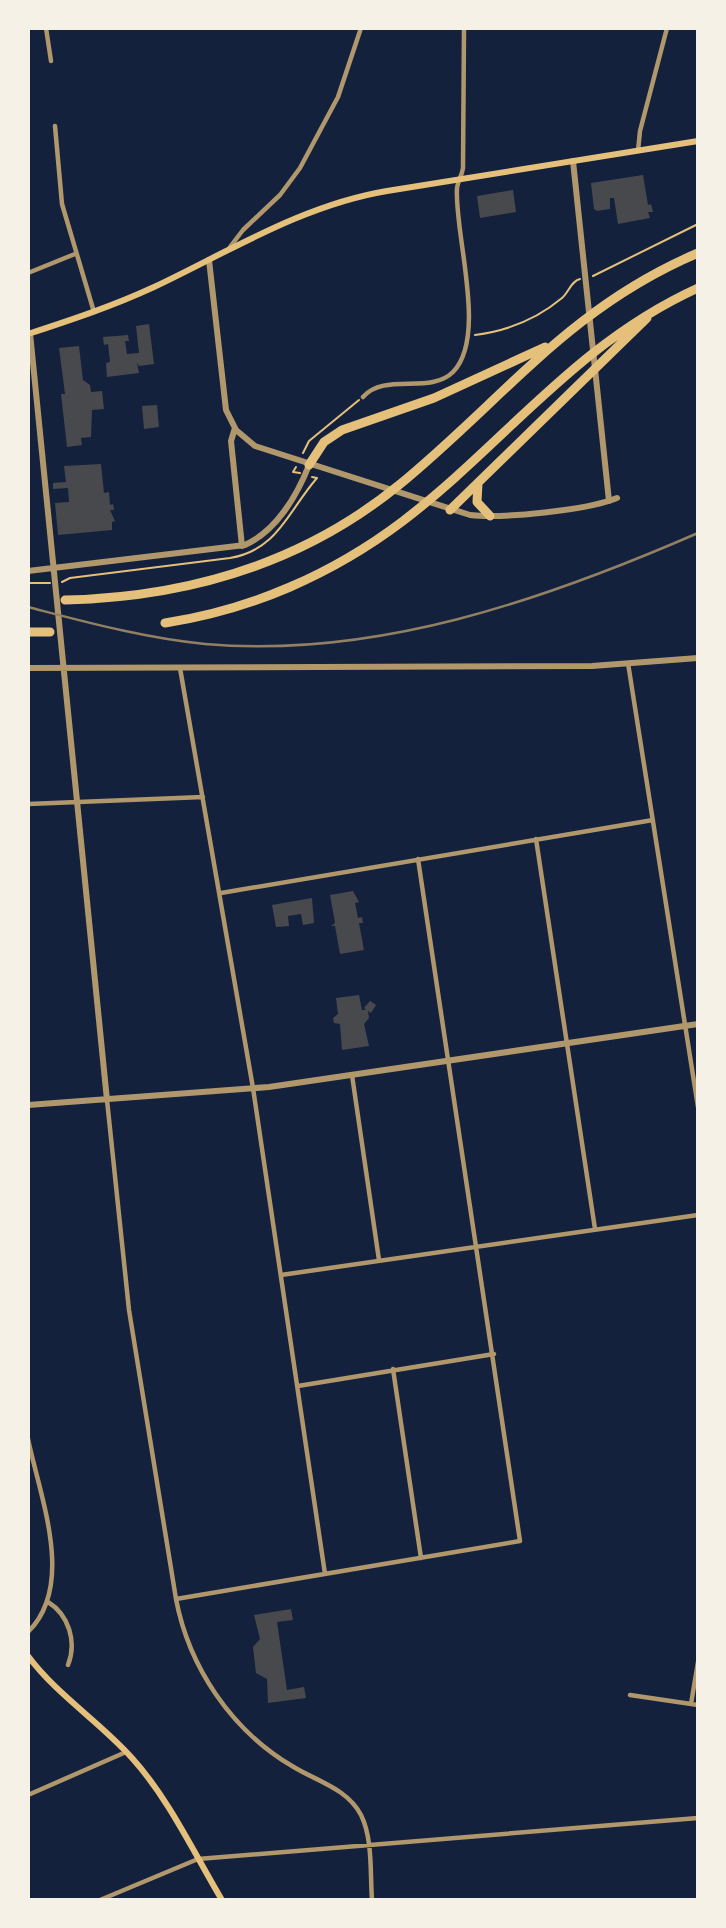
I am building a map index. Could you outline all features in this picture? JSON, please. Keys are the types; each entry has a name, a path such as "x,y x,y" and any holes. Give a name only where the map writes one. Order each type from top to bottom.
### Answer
{"highway":[{"path":"65,600 137,596 202,584 269,563 314,541 397,487 550,345 615,297 698,253"},
{"path":"165,623 215,613 257,600 305,581 362,549 428,500 588,354 663,305 698,288"},
{"path":"447,509 663,305"},
{"path":"309,465 324,442 342,430 427,400 550,345"},
{"path":"478,482 476,500 490,516"},
{"path":"28,632 50,632"}],"main road":[{"path":"29,334 94,312 338,202 460,179 698,141"},
{"path":"28,1656 49,1681 127,1752 153,1783 222,1900"}],"street":[{"path":"46,28 51,61"},
{"path":"228,251 244,229 283,192 300,168 338,97 360,28"},
{"path":"362,397 369,390 380,386 440,380 453,372 467,336 469,311 457,193 463,168 464,28"},
{"path":"638,150 639,131 667,28"},
{"path":"55,126 61,202 94,312"},
{"path":"573,161 609,501"},
{"path":"28,273 75,254"},
{"path":"209,260 225,404 235,428 257,447 447,509 490,516 617,498"},
{"path":"29,334 128,1302 176,1600 192,1652 221,1702 251,1736 276,1756 351,1801 363,1820 372,1900"},
{"path":"235,428 231,441 242,546"},
{"path":"28,571 242,546 258,539 273,525 302,482 309,465"},
{"path":"28,668 628,663 698,658"},
{"path":"628,663 698,1108"},
{"path":"180,668 253,1088 324,1574"},
{"path":"28,804 203,797"},
{"path":"221,893 653,820"},
{"path":"537,839 595,1229"},
{"path":"176,1600 520,1541 478,1245 418,859"},
{"path":"28,1105 253,1088 698,1024"},
{"path":"352,1075 379,1260"},
{"path":"281,1275 698,1215"},
{"path":"298,1386 494,1354"},
{"path":"393,1369 421,1558"},
{"path":"28,1439 54,1566 48,1602 28,1632"},
{"path":"48,1602 61,1611 66,1619 72,1648 68,1665"},
{"path":"691,1704 698,1662"},
{"path":"630,1695 698,1705"},
{"path":"28,1795 127,1752"},
{"path":"100,1900 198,1859 698,1818"}],"path":[{"path":"592,276 698,224"},
{"path":"467,336 494,333 523,323 564,297 578,279"},
{"path":"303,453 309,441 362,397"},
{"path":"28,583 46,583"}],"building":[{"path":"643,175 648,205 651,204 653,212 648,212 650,218 618,224 614,198 610,198 610,209 594,209 591,183"},
{"path":"513,190 516,212 480,218 477,196"},
{"path":"149,324 154,364 139,366 137,363 139,373 107,377 106,363 110,362 108,344 104,345 103,337 128,335 129,341 125,341 127,354 139,353 136,326"},
{"path":"79,346 83,380 90,385 91,392 102,391 104,409 92,410 91,437 81,438 82,445 67,447 61,394 65,394 59,348"},
{"path":"157,405 159,427 144,429 142,406"},
{"path":"101,464 104,493 109,492 110,505 113,504 114,510 110,510 115,521 112,522 112,530 58,535 55,503 69,502 68,488 53,489 53,483 66,482 64,466"},
{"path":"353,891 359,902 355,903 358,918 362,917 363,923 359,923 364,950 340,954 335,926 331,926 335,923 330,895"},
{"path":"312,898 314,923 303,925 301,914 288,916 289,926 276,927 272,905"},
{"path":"359,995 362,1010 366,1010 364,1008 370,1001 376,1005 371,1013 368,1011 369,1018 364,1024 369,1046 342,1050 340,1024 334,1023 333,1018 338,1014 336,998"},
{"path":"291,1609 293,1620 277,1622 287,1690 304,1687 306,1698 268,1703 267,1679 256,1673 253,1647 260,1639 254,1615"}],"railway":[{"path":"28,607 137,634 205,644 269,646 332,642 395,633 519,602 640,558 698,533"}]}
